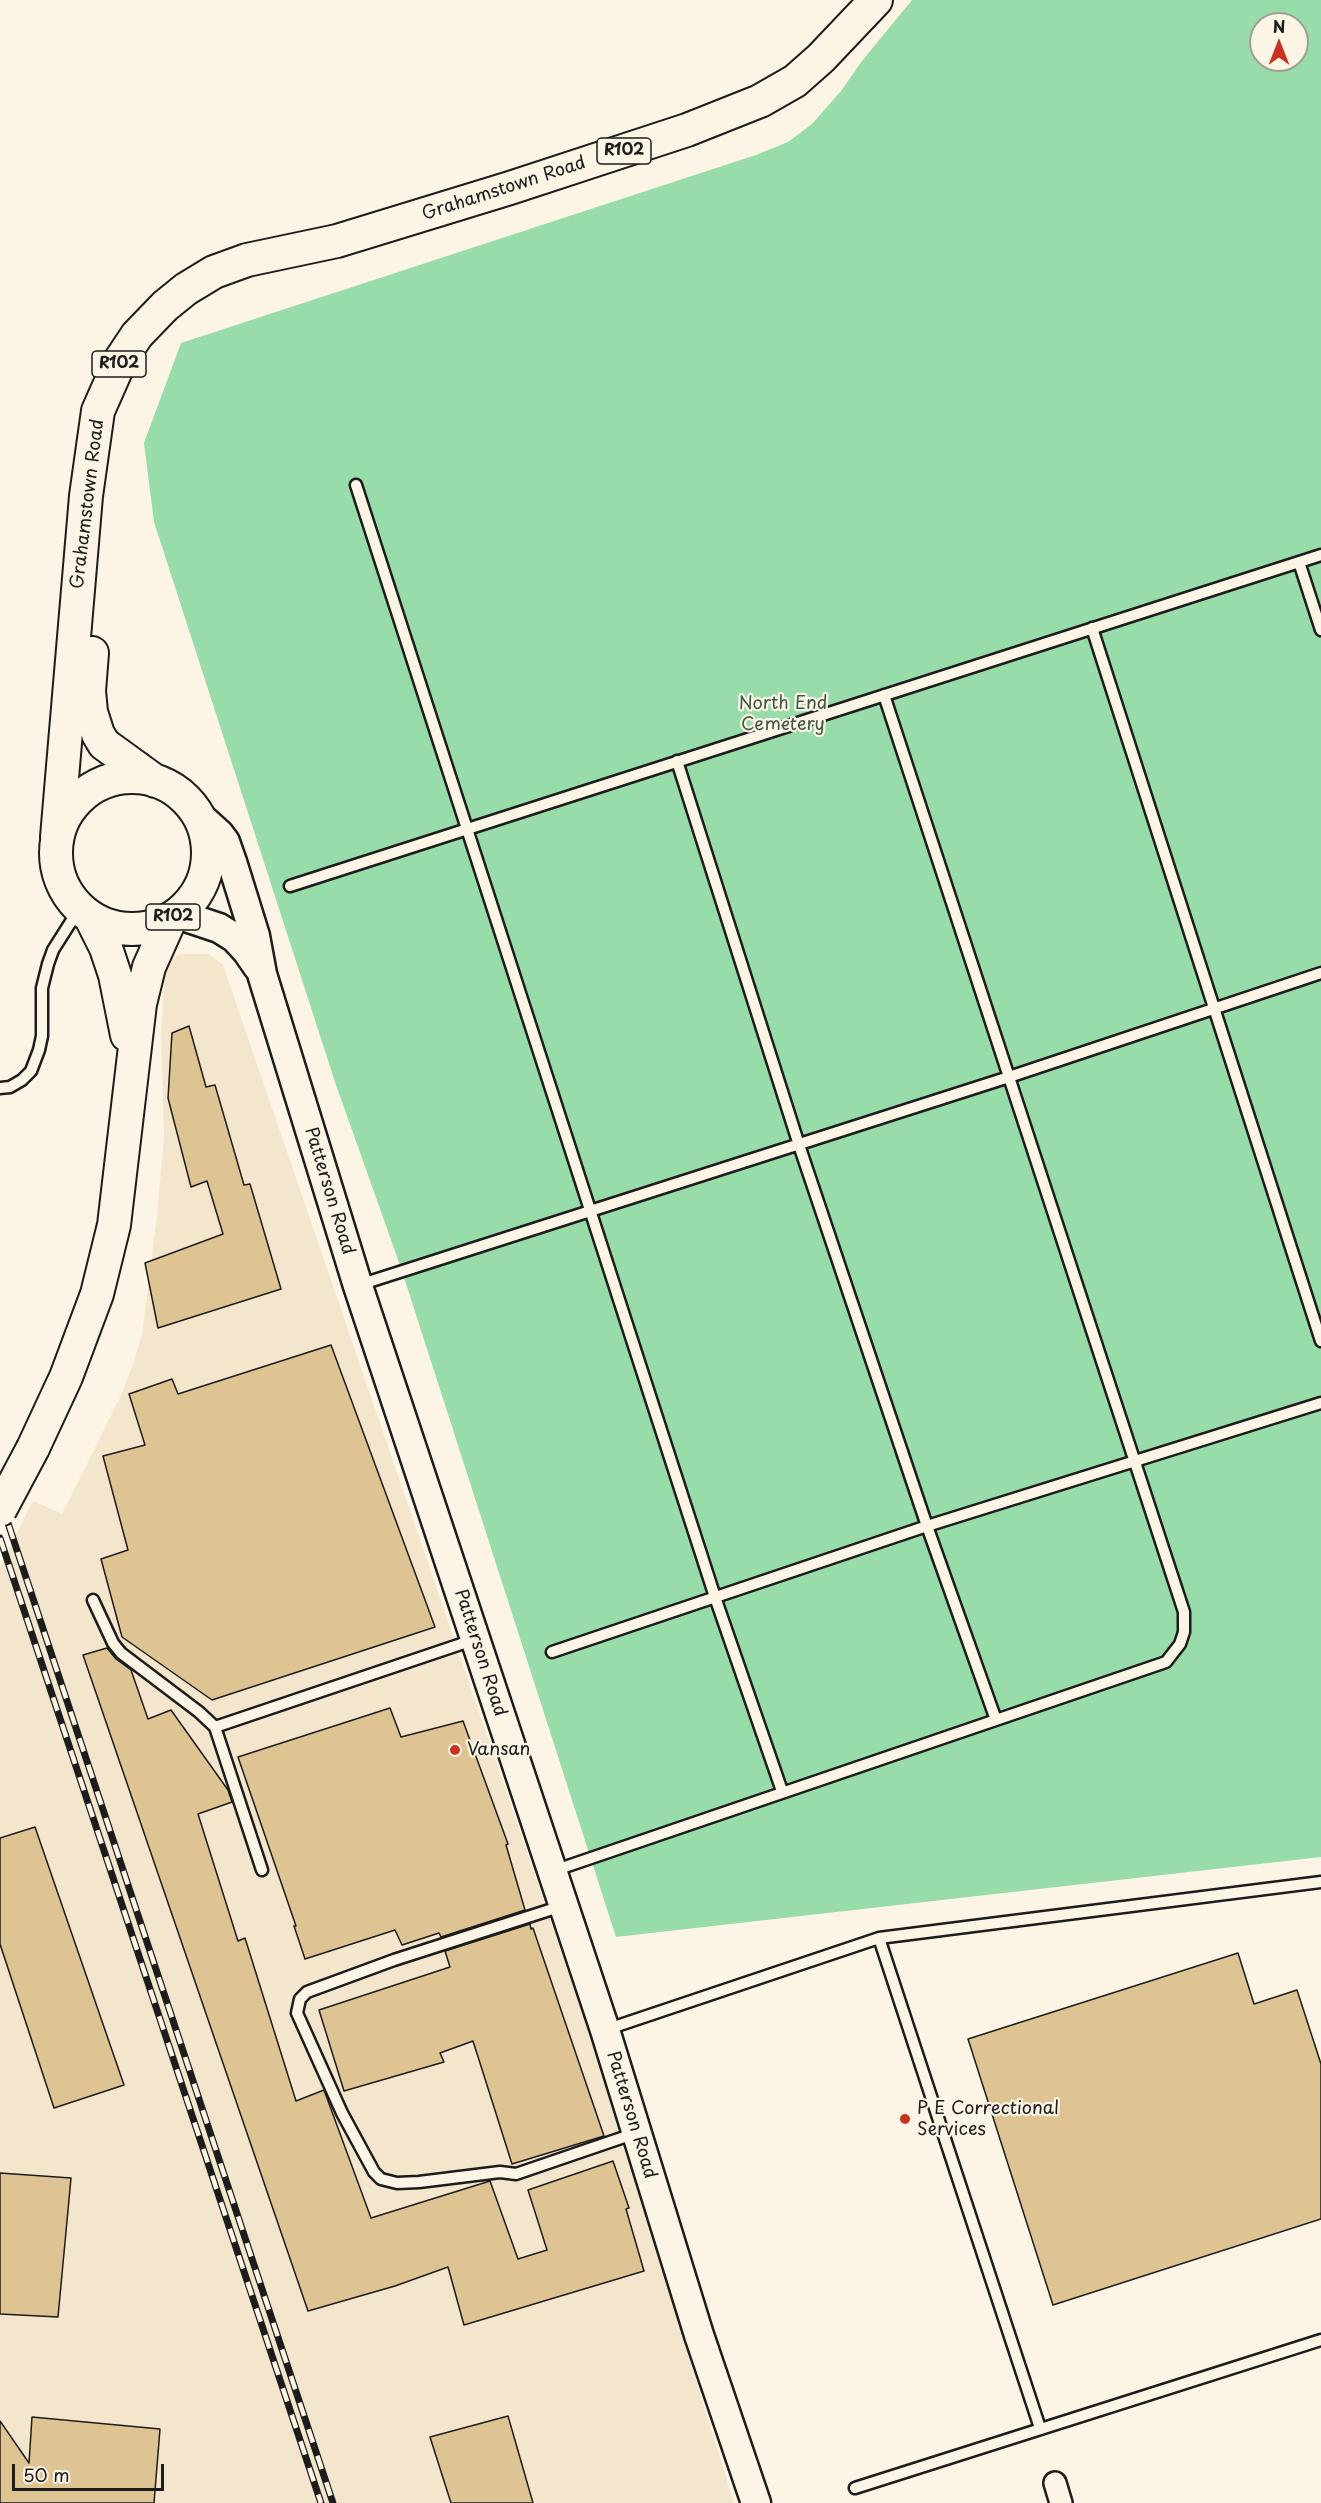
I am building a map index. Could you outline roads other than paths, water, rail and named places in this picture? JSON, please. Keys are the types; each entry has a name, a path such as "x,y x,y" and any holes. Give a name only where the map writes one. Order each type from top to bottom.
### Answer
{"main road":[{"name":"Grahamstown Road","path":"132,1059 115,975 106,948 85,913 64,888 56,863 65,724 91,452 98,411 113,376 137,335 186,289 214,273 248,260 338,241 687,130 760,101 795,81 821,58 876,0"},
{"name":"Grahamstown Road","path":"0,1510 33,1448 66,1377 98,1294 114,1225 132,1059 140,1004 149,968 174,917 193,899 204,880 208,858 206,836 199,816 180,794 155,780 104,744 91,712 90,679 108,465 120,406 144,359 176,321 233,288 338,241"},
{"name":"Grahamstown Road","path":"57,837 67,813 90,789 122,777 155,780"},
{"name":"R102","path":"85,913 116,928 144,928 174,917"}],"street":[{"name":"Patterson Road","path":"199,816 212,826 225,842 255,936 262,974 358,1286 605,2030 699,2335 756,2503"},
{"name":"Patterson Road","path":"174,917 219,928 235,938 247,951 262,974"},
{"path":"1055,2483 1061,2503"}],"lane":[{"path":"356,484 469,828 715,1597 782,1791"},
{"path":"290,886 1321,555"},
{"path":"1299,562 1321,630"},
{"path":"1092,628 1321,1341"},
{"path":"552,1871 1166,1662 1180,1644 1184,1632 1184,1612 885,695"},
{"path":"677,761 799,1145 927,1526 996,1720"},
{"path":"0,1089 16,1084 31,1071 42,1036 42,988 48,964 53,950 85,913"},
{"path":"358,1286 1009,1077 1215,1007 1321,974"},
{"path":"552,1652 927,1526 1134,1459 1321,1403"},
{"path":"93,1600 113,1643 121,1653 199,1712 214,1727 262,1870"},
{"path":"214,1727 475,1639"},
{"path":"605,2030 879,1938 1321,1882"},
{"path":"563,1905 394,1960 307,1992 300,1999 297,2013 342,2113 374,2172 381,2180 397,2183 500,2172 516,2174 636,2133"},
{"path":"879,1938 1040,2428"},
{"path":"855,2487 1321,2340"}],"railway":[{"path":"0,1499 333,2503"},
{"path":"0,1538 321,2503"}],"place":[{"name":"Vansan","path":"455,1750"},
{"name":"P E Correctional Services","path":"905,2119"}],"park label":[{"name":"North End Cemetery","path":"783,714"}]}
